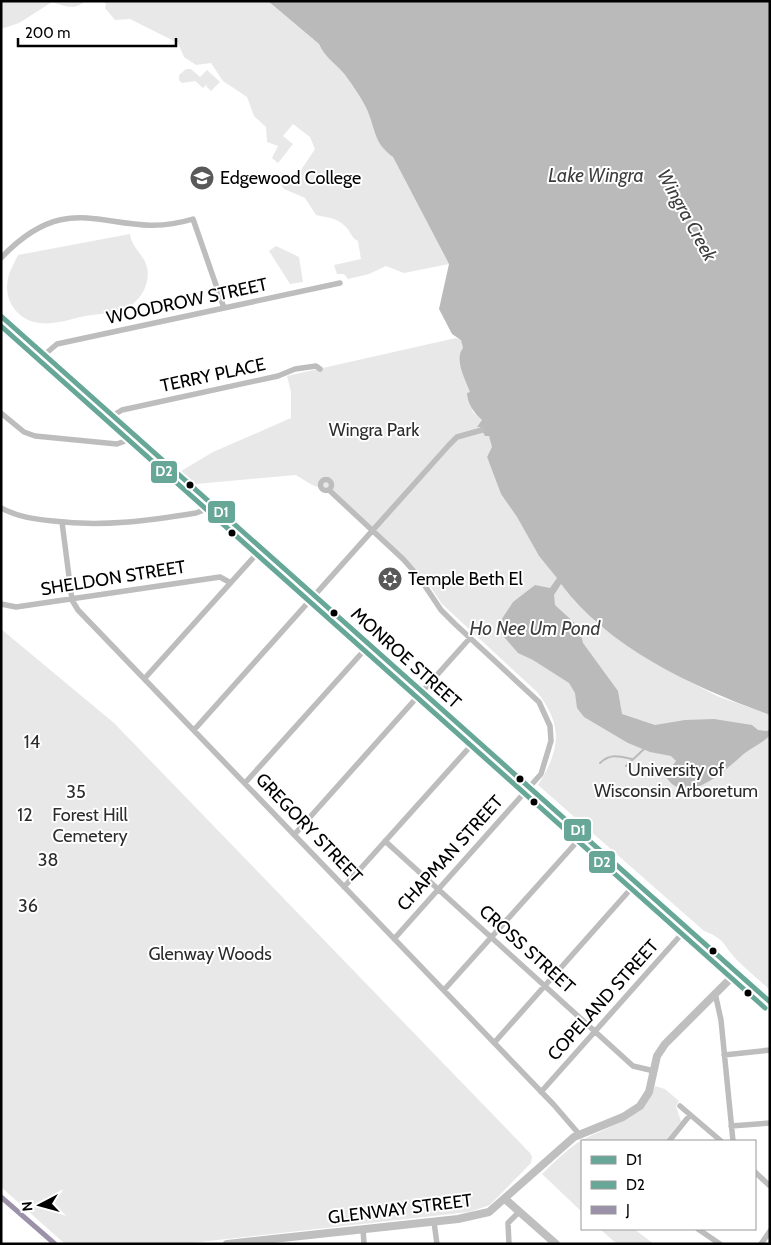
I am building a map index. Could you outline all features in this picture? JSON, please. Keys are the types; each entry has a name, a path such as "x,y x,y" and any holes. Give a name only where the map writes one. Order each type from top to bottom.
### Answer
{"main road":[{"name":"MONROE STREET","path":"1,316 770,1002"},
{"name":"GLENWAY STREET","path":"227,1244 291,1240 363,1229 481,1216 496,1207 546,1160 579,1134 623,1117 640,1106 649,1092 658,1056 664,1044 737,972"},
{"path":"1,1197 55,1244"},
{"path":"505,1199 556,1244"}],"street":[{"path":"1,258 33,230 66,218 98,217 148,226 166,225 193,219 224,308"},
{"name":"WOODROW STREET","path":"44,355 57,344 340,284"},
{"name":"TERRY PLACE","path":"112,416 122,410 278,376 295,369 316,366 320,369"},
{"path":"1,413 24,432 35,436 117,444 132,434"},
{"path":"194,730 457,437 482,430"},
{"name":"CHAPMAN STREET","path":"329,490 408,565 419,577 441,610 532,694 546,713 551,733 548,754 541,774 394,939"},
{"path":"1,508 22,517 93,525 140,522 196,513 204,510 210,503"},
{"path":"62,522 72,600"},
{"path":"145,678 229,582 261,549"},
{"name":"SHELDON STREET","path":"1,604 11,608 220,577 229,582"},
{"name":"GREGORY STREET","path":"72,600 78,610 444,990 579,1134"},
{"path":"294,835 470,638"},
{"path":"245,782 369,644"},
{"path":"344,887 476,740"},
{"path":"444,990 583,836"},
{"name":"CROSS STREET","path":"385,841 633,1066 654,1072"},
{"path":"494,1043 636,883"},
{"name":"COPELAND STREET","path":"541,1092 687,928"},
{"path":"715,993 719,1002 733,1140"},
{"path":"724,1055 770,1050"},
{"path":"680,1106 720,1140"},
{"path":"670,1140 690,1115"},
{"path":"731,1126 770,1123"},
{"path":"756,1173 770,1186"},
{"path":"508,1244 508,1223 519,1212"},
{"path":"434,1222 436,1244"},
{"path":"363,1229 364,1244"},
{"path":"699,1230 720,1244"},
{"path":"761,1244 770,1231"}],"green space":[{"path":"1,1 85,1 73,7 52,2 19,23 1,29"},
{"path":"103,1 268,1 319,44 325,54 345,74 366,108 376,137 382,147 393,157 449,264 404,273 386,266 369,274 348,279 344,274 337,274 334,265 361,259 358,241 353,238 347,228 341,223 331,218 316,215 305,198 284,189 281,185 285,180 280,172 290,177 297,176 315,149 310,137 293,124 283,136 293,144 278,163 272,158 278,146 267,142 266,127 254,116 247,97 223,81 211,63 196,65 184,57 178,43 130,19 115,20 105,8 106,4"},
{"path":"186,69 191,69 200,77 207,70 220,82 211,91 206,86 209,82 203,88 195,81 182,83 179,80 179,75"},
{"path":"130,234 134,246 147,266 148,273 143,292 130,306 114,312 57,322 40,323 19,314 10,302 7,287 8,279 18,255"},
{"path":"276,246 299,257 303,282 290,284 269,251"},
{"name":"University of Wisconsin Arboretum","path":"456,338 461,339 463,348 460,362 470,392 467,397 473,412 482,420 480,427 489,436 493,447 487,457 501,494 517,517 539,556 598,625 677,675 717,696 770,715 770,990 737,960 720,940 704,931 538,785 551,760 556,738 552,716 546,704 537,692 442,604 423,576 336,493 312,485 296,475 196,484 181,471 213,452 291,418 291,392 287,376"},
{"path":"1,629 114,723 530,1153 532,1157 531,1163 490,1205 469,1212 182,1244 65,1244 1,1187"},
{"path":"655,1086 665,1089 679,1101 676,1106 681,1121 666,1140 582,1140 632,1116 649,1098"},
{"path":"581,1141 581,1211 542,1174"},
{"path":"601,1230 635,1230 654,1244 617,1244"}],"water":[{"name":"Lake Wingra","path":"268,1 770,1 770,715 713,692 656,664 604,628 581,607 561,584 554,595 555,605 579,627 583,643 618,691 622,714 655,725 685,720 714,719 752,725 758,730 767,731 770,729 770,735 706,783 694,788 683,789 673,785 665,775 676,761 671,756 650,752 628,743 584,717 577,708 575,693 569,683 533,660 518,653 498,630 498,625 513,602 535,585 550,588 557,578 539,556 517,517 501,494 487,457 492,447 489,436 485,436 480,427 477,427 482,420 468,400 467,393 470,392 460,363 463,348 461,340 452,334 439,309 449,264 393,157 382,147 376,137 366,108 345,74 325,54 319,44"}],"waterway":[{"path":"626,766 644,749"},
{"path":"600,763 611,757 619,756 632,759"}],"transit line":[{"name":"D1","path":"1,316 770,1002"},
{"name":"D2","path":"1,326 765,1008"},
{"name":"J","path":"1,1197 55,1244"}],"place":[{"name":"Edgewood College","path":"202,178"},
{"name":"Temple Beth El","path":"390,579"}],"water label":[{"name":"Wingra Creek","path":"687,215"},
{"name":"Ho Nee Um Pond","path":"535,628"}],"park label":[{"name":"Wingra Park","path":"374,430"},
{"name":"14","path":"32,742"},
{"name":"35","path":"76,792"},
{"name":"12","path":"25,815"},
{"name":"Forest Hill Cemetery","path":"90,825"},
{"name":"38","path":"48,860"},
{"name":"36","path":"28,906"},
{"name":"Glenway Woods","path":"210,954"}]}
